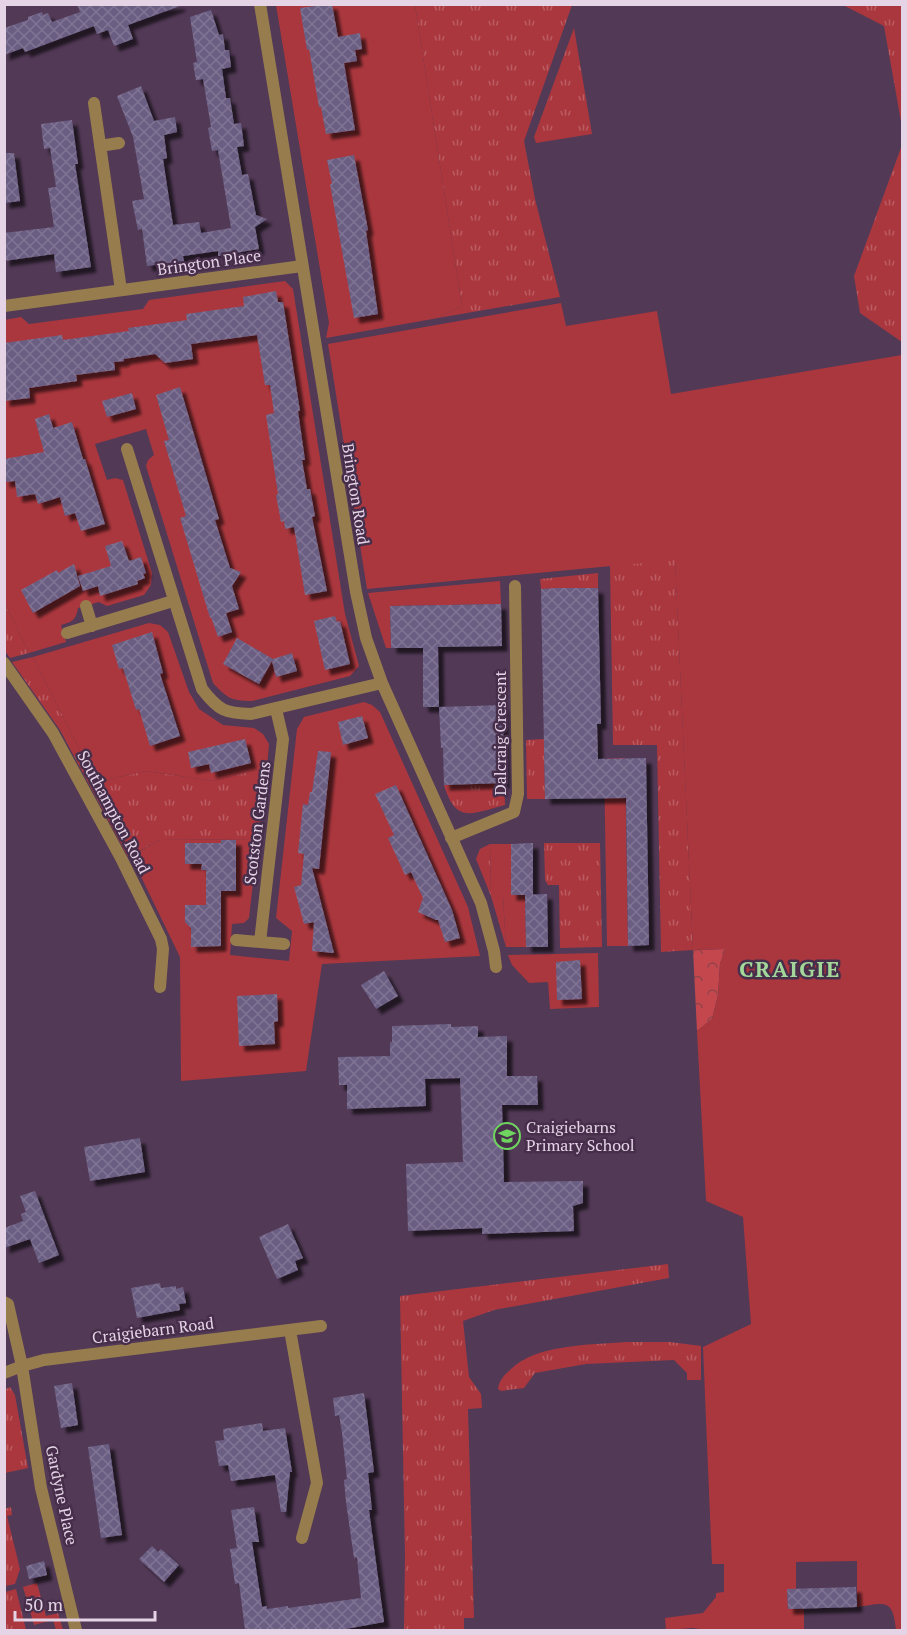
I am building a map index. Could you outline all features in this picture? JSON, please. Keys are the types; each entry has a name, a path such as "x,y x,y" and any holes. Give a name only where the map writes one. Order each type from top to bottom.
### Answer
{"street":[{"name":"Brington Road","path":"260,4 356,592 366,638 382,683 481,903 496,967"},
{"path":"94,102 121,290"},
{"path":"100,146 119,143"},
{"name":"Brington Place","path":"4,306 302,266"},
{"path":"127,449 202,689 213,704 230,713 251,714 382,683"},
{"name":"Dalcraig Crescent","path":"451,838 514,812 518,794 515,586"},
{"path":"67,633 174,601"},
{"path":"86,606 92,626"},
{"name":"Southampton Road","path":"4,663 53,734 122,860 161,939 163,949 160,987"},
{"name":"Scotston Gardens","path":"260,942 283,739 276,709"},
{"path":"237,940 284,944"},
{"path":"4,1302 8,1304 22,1366"},
{"name":"Craigiebarn Road","path":"4,1373 44,1360 321,1326"},
{"path":"290,1330 317,1483 302,1538"},
{"name":"Gardyne Place","path":"22,1366 41,1488 76,1630"}],"green space":[{"path":"276,5 415,5 462,306 438,318 326,338 329,323"},
{"path":"415,5 572,5 524,141 535,199 560,297 438,318 462,306"},
{"path":"843,5 902,5 902,127 884,26"},
{"path":"574,28 592,134 536,143 534,137"},
{"path":"902,145 902,342 860,313 854,276"},
{"path":"285,281 293,289 345,614 359,666 350,676 252,701 230,698 213,683 146,466 148,460 154,455 146,429 95,444 107,480 115,478 123,480 152,573 151,585 144,595 107,606 99,602 78,608 73,620 61,625 66,642 29,653 5,604 4,320 21,317 29,324 143,309 149,300"},
{"path":"561,303 566,326 657,311 671,394 902,355 902,1630 896,1630 893,1612 886,1605 874,1604 857,1607 857,1561 796,1562 796,1589 787,1589 788,1609 804,1609 804,1629 707,1630 693,1628 666,1630 665,1618 703,1613 716,1597 716,1593 724,1592 724,1564 712,1564 703,1347 751,1324 743,1217 706,1201 697,1031 712,1019 718,995 720,964 725,949 693,950 675,560 367,589 328,344"},
{"path":"675,559 693,950 661,952 657,745 613,745 610,565"},
{"path":"598,573 598,588 541,589 540,579"},
{"path":"500,581 501,604 390,606 391,648 386,648 368,593"},
{"path":"5,604 29,653 10,658 5,651"},
{"path":"149,623 160,625 168,632 189,692 199,709 223,725 254,728 263,734 269,744 267,767 213,781 146,771 96,782 33,657"},
{"path":"33,657 96,782 146,771 213,781 267,767 258,839 160,840 128,857 60,730 12,662"},
{"path":"364,702 380,712 468,907 480,956 322,964 306,1071 181,1081 180,957 131,856 160,840 258,839 249,918 244,923 232,924 230,955 289,961 292,931 276,918 297,729 304,717"},
{"path":"544,739 545,799 527,799 526,740"},
{"path":"625,758 628,946 607,946 604,759"},
{"path":"504,783 505,805 475,813 460,811 454,806 444,785"},
{"path":"544,843 600,843 602,947 560,948 559,885 548,885 545,880"},
{"path":"490,844 491,896 476,859 480,849"},
{"path":"490,844 511,844 511,894 525,895 526,947 506,947 503,896 491,896"},
{"path":"491,896 503,896 506,947"},
{"path":"725,949 720,964 718,995 712,1019 697,1031 693,950"},
{"path":"598,953 599,1007 550,1009 548,982 529,983 512,965 508,955"},
{"path":"668,1264 669,1278 494,1310 463,1321 469,1377 481,1394 482,1408 468,1409 474,1618 464,1618 464,1630 404,1630 405,1555 400,1296"},
{"path":"626,1342 670,1342 701,1346 701,1380 687,1380 687,1373 674,1360 586,1364 535,1373 524,1388 501,1391 498,1389 508,1372 521,1361 534,1355 564,1347"},
{"path":"10,1387 15,1395 28,1468 5,1473 4,1390"},
{"path":"11,1507 12,1515 7,1516 20,1569 15,1584 5,1586 4,1509"},
{"path":"37,1583 46,1616 58,1613 63,1630 56,1630 53,1620 34,1625 23,1587"},
{"path":"16,1589 26,1630 5,1630 5,1592"}],"building":[{"path":"77,4 180,4 180,6 128,25 133,39 114,46 108,30 97,34 94,26 25,52 23,48 4,55 4,28 28,20 28,17 42,12 43,15 48,13 52,22 80,12"},
{"path":"315,4 332,4 338,37 360,33 362,49 355,50 357,61 344,63 355,130 326,134 300,8 315,6"},
{"path":"211,10 219,35 223,34 225,50 229,50 231,67 222,69 226,98 230,98 234,124 241,123 244,146 237,147 242,175 248,174 256,215 267,219 255,227 259,249 218,256 218,251 183,256 184,261 147,266 142,229 138,230 132,201 144,199 133,137 117,96 141,86 154,121 175,117 177,132 164,135 167,158 163,159 173,225 199,222 201,233 231,228 218,150 212,151 208,128 211,127 203,79 196,80 193,63 197,62 190,17"},
{"path":"72,120 78,164 75,164 91,267 56,272 54,254 4,261 4,233 54,227 48,188 56,187 50,148 44,149 41,124"},
{"path":"4,153 14,153 20,201 4,203"},
{"path":"354,155 368,230 366,231 378,314 354,318 327,160"},
{"path":"276,291 278,302 283,302 300,411 298,411 305,460 302,460 307,489 310,489 315,516 312,517 327,591 305,595 294,527 285,529 284,521 281,522 276,495 278,494 266,415 274,413 270,385 265,385 257,335 191,344 193,359 165,363 155,354 124,359 124,361 114,362 115,370 76,375 77,381 29,388 30,398 4,401 4,343 62,335 63,340 187,320 186,314 244,306 243,297"},
{"path":"180,387 219,519 215,520 230,568 241,572 232,586 239,609 226,613 232,632 218,637 210,618 180,518 186,516 164,441 169,440 156,395"},
{"path":"132,393 136,409 107,417 102,401"},
{"path":"49,414 53,428 72,422 105,524 81,531 75,513 65,516 60,497 38,504 35,494 17,497 15,481 4,482 4,459 44,452 35,419"},
{"path":"122,541 129,561 141,557 146,573 143,574 145,578 137,581 138,584 100,596 98,586 83,591 78,576 111,566 105,546"},
{"path":"74,564 80,586 33,613 21,590 57,570 58,573"},
{"path":"598,588 601,724 597,724 598,759 646,758 649,945 628,946 626,798 545,799 541,589"},
{"path":"501,604 502,646 438,647 439,707 423,707 423,648 391,648 390,606"},
{"path":"335,616 337,622 340,621 350,664 325,670 314,621"},
{"path":"152,632 163,673 160,674 180,736 150,746 139,709 136,710 123,668 119,669 112,645"},
{"path":"237,638 273,659 292,653 297,671 276,677 272,661 259,684 223,664"},
{"path":"503,705 504,783 444,785 439,707"},
{"path":"362,716 368,738 343,745 338,722"},
{"path":"245,739 251,763 211,773 209,764 191,768 188,752"},
{"path":"318,751 331,752 319,869 312,868 334,953 312,951 314,922 304,924 294,887 301,885 304,854 298,853 303,804 308,805 310,792 312,792"},
{"path":"396,785 452,910 460,938 445,942 438,920 418,912 423,898 411,872 405,875 388,838 394,835 375,794"},
{"path":"221,840 236,840 236,891 221,891 221,946 191,947 191,928 185,922 185,905 206,905 206,870 201,870 202,864 185,864 185,843 221,843"},
{"path":"533,843 533,895 511,895 511,844"},
{"path":"547,894 548,947 526,947 525,895"},
{"path":"580,960 582,999 557,1000 556,962"},
{"path":"384,971 398,996 376,1009 361,985"},
{"path":"277,994 278,1021 274,1022 275,1044 239,1046 237,996"},
{"path":"451,1024 451,1027 478,1026 478,1037 507,1036 507,1076 537,1076 538,1105 502,1105 504,1182 583,1181 583,1203 573,1206 574,1231 482,1234 482,1228 408,1231 406,1164 463,1162 460,1078 425,1079 426,1106 347,1109 347,1085 339,1085 338,1057 390,1056 392,1026"},
{"path":"140,1138 145,1172 90,1181 84,1147"},
{"path":"35,1191 59,1255 39,1263 30,1239 4,1248 4,1228 23,1221 21,1214 26,1212 20,1196"},
{"path":"288,1224 303,1258 295,1261 298,1270 277,1279 259,1237"},
{"path":"160,1283 161,1288 183,1287 186,1303 179,1304 180,1310 137,1318 131,1288"},
{"path":"72,1383 78,1425 61,1428 54,1386"},
{"path":"364,1393 374,1472 368,1473 372,1510 369,1510 384,1622 346,1630 245,1630 239,1583 235,1584 230,1549 237,1548 231,1510 254,1507 259,1542 252,1542 262,1607 267,1606 267,1609 288,1606 288,1608 361,1598 357,1557 354,1558 346,1502 344,1480 347,1479 342,1433 339,1415 335,1416 333,1398"},
{"path":"262,1423 263,1431 285,1428 292,1472 290,1472 286,1512 281,1512 275,1475 231,1481 228,1465 219,1466 215,1441 224,1440 223,1429"},
{"path":"109,1444 122,1535 101,1538 88,1447"},
{"path":"152,1546 158,1552 161,1549 179,1565 164,1582 139,1559"},
{"path":"44,1561 47,1575 29,1579 26,1566"},
{"path":"856,1587 857,1607 788,1609 787,1589"}],"place":[{"name":"Craigiebarns Primary School","path":"507,1136"}],"district":[{"name":"CRAIGIE","path":"790,968"}]}
